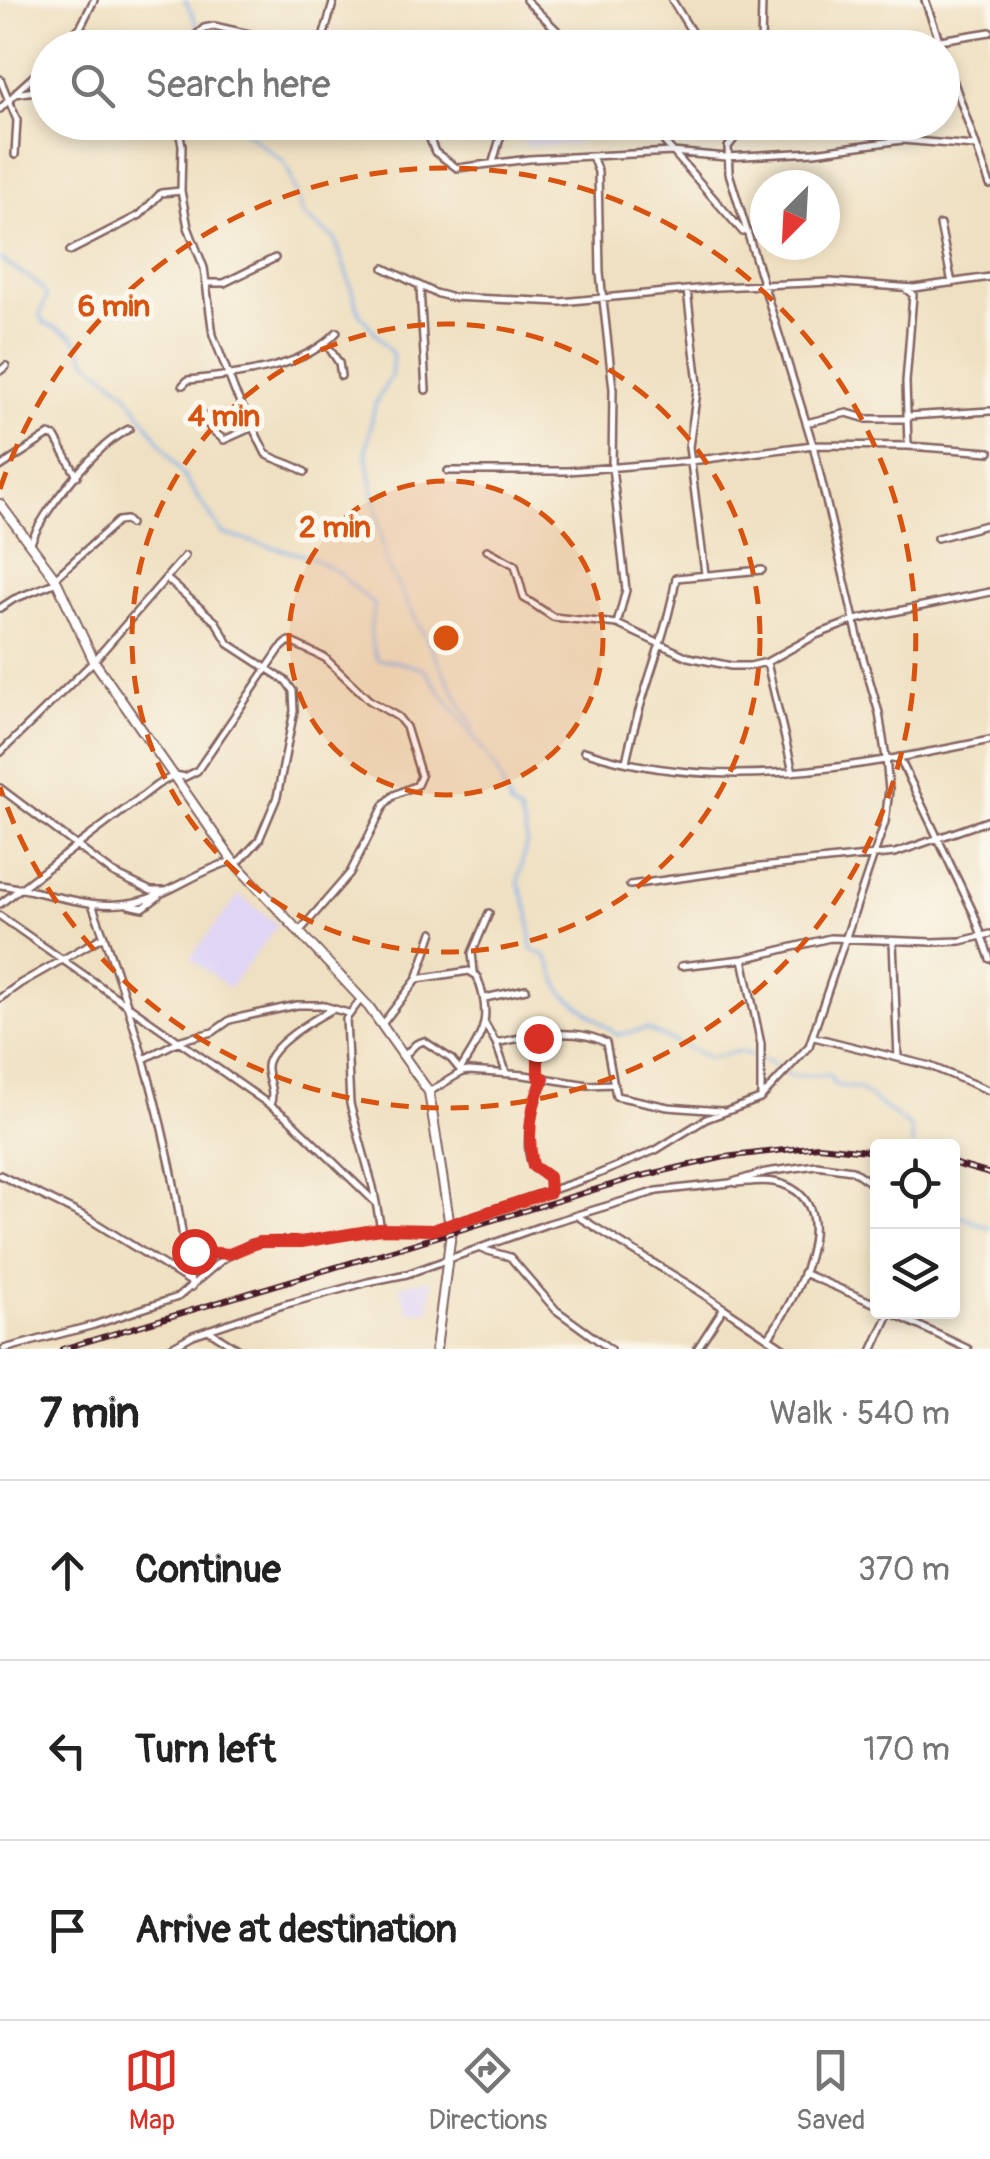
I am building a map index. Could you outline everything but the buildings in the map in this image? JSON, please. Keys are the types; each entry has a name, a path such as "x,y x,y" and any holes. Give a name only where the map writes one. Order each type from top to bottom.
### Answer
{"street":[{"path":"77,30 94,0"},
{"path":"325,30 334,0"},
{"path":"526,0 557,30"},
{"path":"672,0 690,30"},
{"path":"761,30 762,0"},
{"path":"925,0 936,30"},
{"path":"202,30 214,26 232,30"},
{"path":"960,37 990,32"},
{"path":"0,109 30,78"},
{"path":"0,80 12,95 18,129 15,155"},
{"path":"12,95 30,92"},
{"path":"960,102 990,185"},
{"path":"181,140 181,191 206,283 213,335 266,454 305,472"},
{"path":"428,140 457,168 493,162 672,152 726,157 814,152 902,140 974,146"},
{"path":"493,162 499,140"},
{"path":"662,140 745,234"},
{"path":"4,1349 178,1297 229,1254 259,1242 301,1242 380,1229 425,1231 550,1192 656,1150 723,1112 760,1099 796,1064 814,1037 876,856 889,790 881,723 813,445 745,234 726,157 733,140"},
{"path":"592,156 598,172 613,390 612,467 626,590 617,624"},
{"path":"70,251 140,215 161,193 181,191"},
{"path":"940,225 952,283"},
{"path":"206,283 224,283 276,258"},
{"path":"384,268 435,293 469,300 516,298 561,302 687,289 830,282 904,288 990,278"},
{"path":"420,286 426,390"},
{"path":"908,446 906,375 913,295 924,287"},
{"path":"904,288 913,295"},
{"path":"687,289 698,384 690,430 691,461 705,574"},
{"path":"183,386 188,380 284,362 326,344 336,332"},
{"path":"326,344 339,363 341,376"},
{"path":"806,423 847,413 867,420 990,411"},
{"path":"202,413 211,429 224,440 253,427"},
{"path":"30,546 46,516 77,476 108,443 129,429"},
{"path":"0,466 49,435 55,438 77,476"},
{"path":"448,471 568,472 813,445 990,452"},
{"path":"0,505 56,580 94,660 235,863 361,998 430,1092 451,1225 436,1349"},
{"path":"0,608 56,580 118,521 130,524"},
{"path":"937,538 990,524"},
{"path":"486,550 515,566 524,598 553,617 617,624 708,663 750,666 767,662 816,635 855,620 990,592"},
{"path":"0,752 94,660 184,556"},
{"path":"626,762 676,578 762,570"},
{"path":"0,885 92,904 127,904 163,893 210,867 235,863 260,840 284,770 294,711 293,690 286,681 228,644 216,622 167,579"},
{"path":"0,904 157,785 175,775 190,776 203,765 280,649 290,642 325,658 368,700 402,721 421,776 417,786 384,804 350,873 298,934"},
{"path":"767,662 793,772"},
{"path":"584,751 626,762 718,774 793,772 990,740"},
{"path":"899,757 990,959"},
{"path":"0,788 76,846 135,884 163,893"},
{"path":"630,886 895,853 990,820"},
{"path":"92,904 144,1059 170,1165 192,1284"},
{"path":"430,1092 461,1071 484,1022 488,1009 474,972 472,952 489,913"},
{"path":"0,916 287,1117 376,1204"},
{"path":"382,1024 417,980 433,932"},
{"path":"682,966 743,959 818,940 961,941 990,934"},
{"path":"0,998 104,936"},
{"path":"893,942 898,1058"},
{"path":"743,959 761,1044 760,1099"},
{"path":"417,980 474,972"},
{"path":"485,998 526,989"},
{"path":"361,998 346,1020 350,1104 380,1229"},
{"path":"144,1059 178,1042 213,1032 230,1020 296,1005 348,1013"},
{"path":"270,1105 273,1096 266,1068 271,1055 294,1033 334,1009"},
{"path":"484,1022 506,1072"},
{"path":"496,1043 576,1035 599,1039 609,1051 616,1095 620,1098 723,1112"},
{"path":"814,1037 930,1066 990,1092"},
{"path":"538,1038 541,1077 530,1134 533,1166 549,1177 550,1192"},
{"path":"404,1056 424,1041 451,1059 461,1071 506,1072 588,1085 614,1084"},
{"path":"730,1183 766,1172 830,1165 852,1170 870,1182"},
{"path":"0,1176 86,1217 192,1284"},
{"path":"168,1349 182,1339 208,1330 334,1290 407,1274 656,1190 730,1183 781,1183 800,1195 816,1222 803,1274 768,1338"},
{"path":"578,1216 784,1349"},
{"path":"183,1246 208,1254 229,1254"},
{"path":"479,1248 510,1257 556,1310 610,1349"},
{"path":"803,1274 870,1302"},
{"path":"696,1349 723,1308"},
{"path":"873,1349 887,1319"},
{"path":"905,1319 968,1349"},
{"path":"208,1330 238,1349"}],"shaded area":[{"path":"525,140 578,140 578,144 525,146"},
{"path":"239,895 278,925 229,988 190,958"},
{"path":"431,1279 430,1311 409,1313 399,1285"}],"waterway":[{"path":"185,0 200,30"},
{"path":"256,140 286,164 304,216 335,239 360,314 393,355 391,376 375,404 366,450 386,563 473,727 470,732"},
{"path":"0,258 43,290 47,297 40,314 44,323 73,336 87,360 126,392 223,534 310,557 336,571 375,606 370,633 378,660 424,669 496,768 511,807 520,813 527,840 518,881 529,912 532,949 547,957 563,993 617,1035 646,1029 710,1058 739,1051 772,1063 790,1076 830,1075 835,1085 859,1089 910,1127 912,1139"},
{"path":"960,1216 990,1228"}],"railway":[{"path":"62,1349 637,1177 725,1157 818,1146 870,1151"},
{"path":"960,1165 990,1174"}],"route":[{"path":"194,1251 229,1254 259,1242 301,1242 389,1228 433,1230 550,1192 549,1177 533,1166 532,1159 530,1121 544,1078 538,1076 538,1038"}]}
